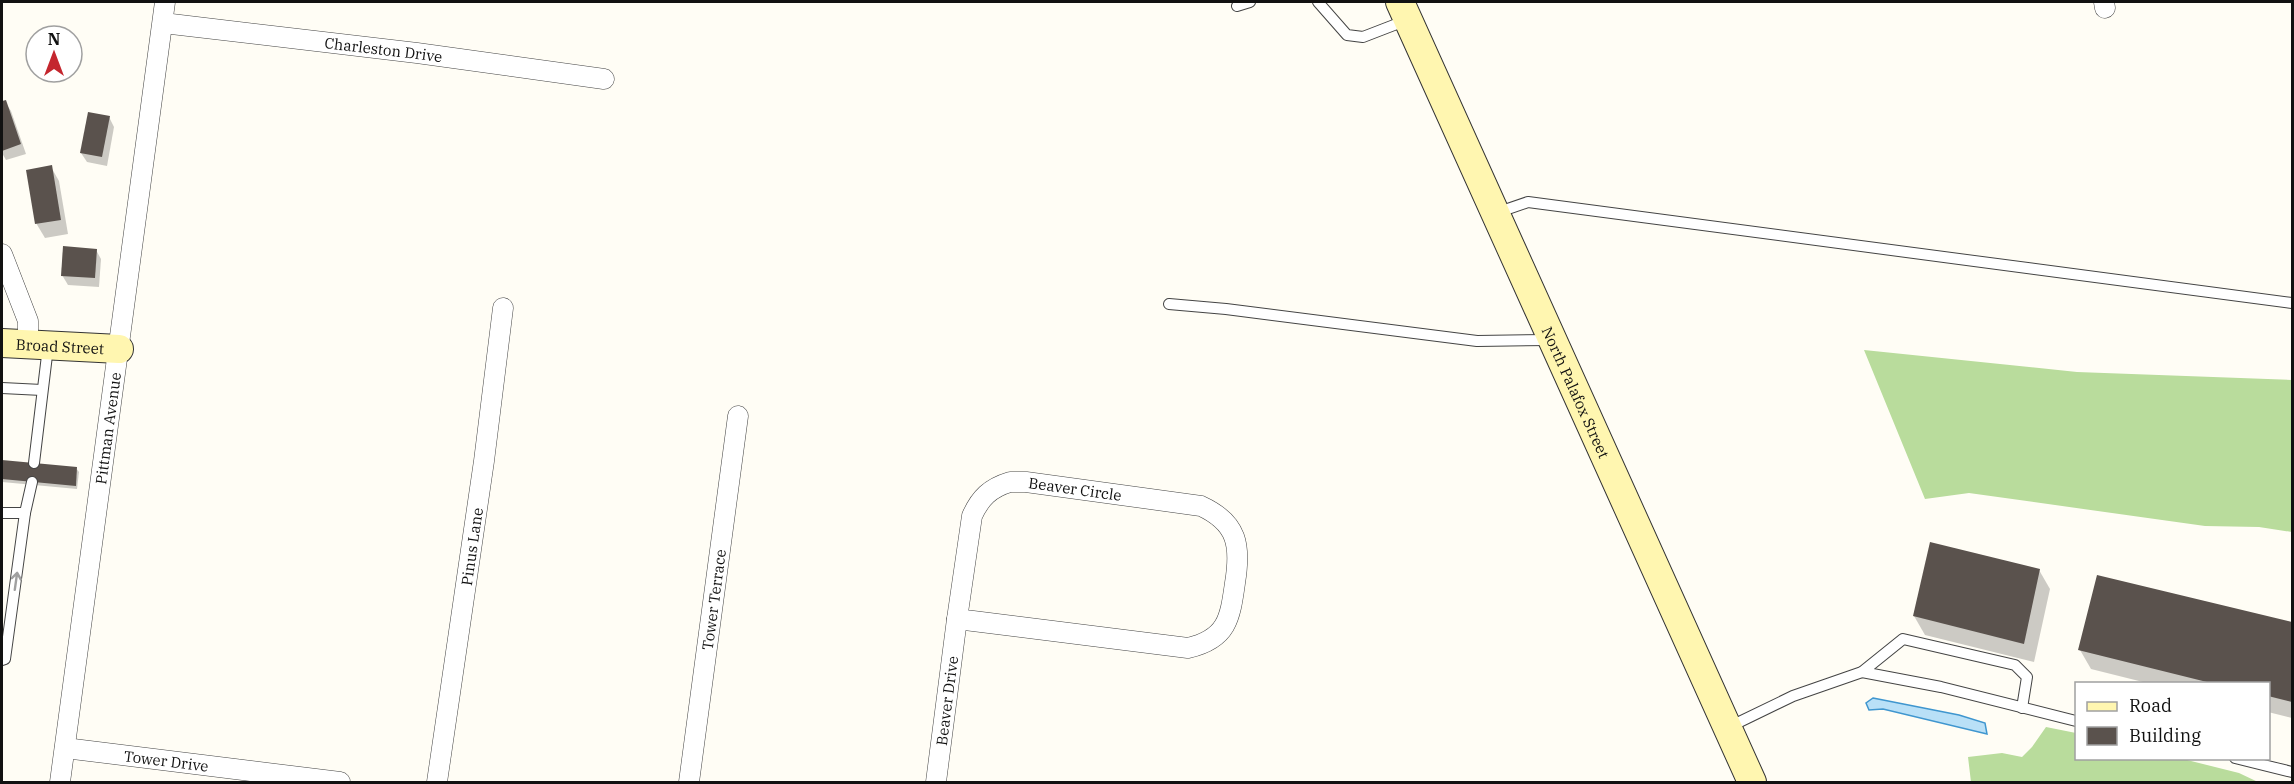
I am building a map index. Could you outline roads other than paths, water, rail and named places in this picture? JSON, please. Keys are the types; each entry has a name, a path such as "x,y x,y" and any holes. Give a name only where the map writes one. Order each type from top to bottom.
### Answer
{"main road":[{"name":"North Palafox Street","path":"1404,10 1752,783"},
{"name":"Broad Street","path":"26,344 119,349"}],"street":[{"name":"Pittman Avenue","path":"60,783 165,2"},
{"name":"Charleston Drive","path":"163,23 406,52 604,79"},
{"path":"2,254 28,321 26,344"},
{"name":"Pinus Lane","path":"437,783 476,516 503,308"},
{"name":"Tower Terrace","path":"689,783 738,416"},
{"name":"Beaver Circle","path":"1010,482 1026,482 1201,506 1214,512 1226,522 1234,535 1238,550 1231,614 1220,632 1202,645 1188,648 957,619 972,516 977,504 985,494 997,486 1010,482"},
{"name":"Beaver Drive","path":"936,783 957,619"},
{"name":"Tower Drive","path":"65,748 340,783"}],"lane":[{"path":"1237,6 1250,2"},
{"path":"1318,2 1347,35 1363,37 1404,10"},
{"path":"1496,213 1528,202 2292,303"},
{"path":"1169,304 1226,309 1477,341 1553,340"},
{"path":"26,344 42,390 34,463"},
{"path":"2,388 42,390"},
{"path":"3,660 25,513 32,482"},
{"path":"2,513 25,513"},
{"path":"1727,728 1793,696 1862,672 1903,639 2015,665 2027,677 2022,708"},
{"path":"1862,672 1941,687 2075,721"},
{"path":"2239,760 2292,772"}],"water":[{"path":"1873,698 1959,715 1985,723 1987,734 1883,709 1869,710 1866,703"}]}
